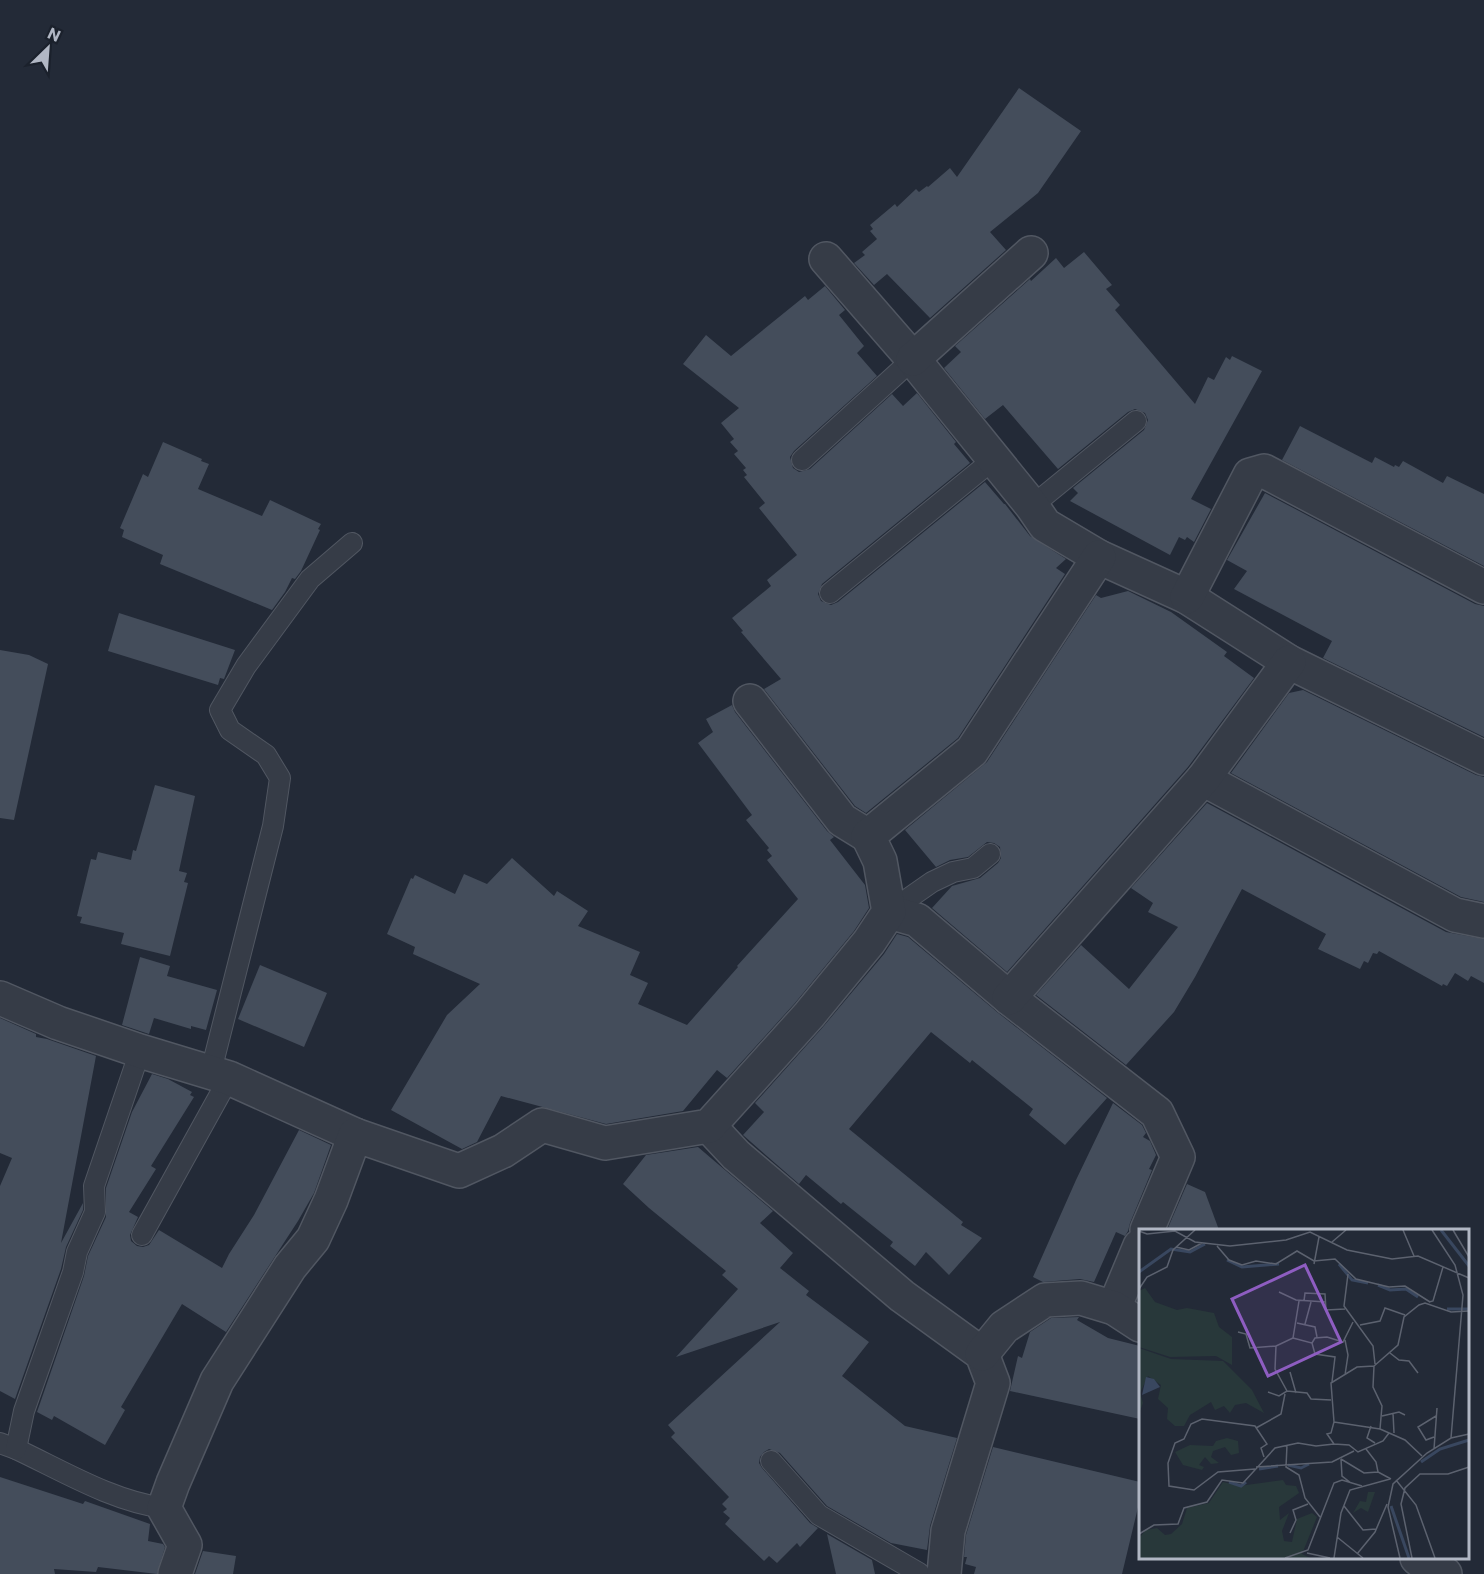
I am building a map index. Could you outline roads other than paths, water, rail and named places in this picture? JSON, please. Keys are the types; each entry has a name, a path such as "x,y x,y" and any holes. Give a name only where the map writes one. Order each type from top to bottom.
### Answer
{"street":[{"path":"912,359 1031,253"},
{"path":"826,259 912,359 1045,525 1099,557 1187,597 1289,662 1484,758"},
{"path":"1187,597 1250,475 1264,471 1484,587"},
{"path":"868,836 972,751 1099,557"},
{"path":"1009,998 1203,779 1289,662"},
{"path":"0,998 58,1023 140,1052 220,1075 355,1136 459,1171 503,1151 542,1125 605,1143 709,1126 809,1015 869,942 889,912 880,861 868,836 842,820 750,701"},
{"path":"1203,779 1455,915 1484,921"},
{"path":"889,912 917,920 1009,998 1157,1113 1178,1157 1147,1229"},
{"path":"709,1126 735,1155 902,1296 982,1354 993,1383 948,1531 944,1574"},
{"path":"175,1574 185,1545 164,1508 173,1484 217,1381 290,1267 313,1239 331,1200 355,1136"},
{"path":"982,1354 1004,1327 1045,1300 1081,1299 1127,1317 1139,1251"},
{"path":"1419,1559 1428,1567 1445,1574"}],"lane":[{"path":"802,460 912,359"},
{"path":"1032,506 1136,421"},
{"path":"830,593 994,459"},
{"path":"142,1235 220,1075 273,826 280,778 266,755 230,730 220,710 246,666 310,579 352,543"},
{"path":"889,912 932,882 953,872 973,868 990,854"},
{"path":"140,1052 94,1186 95,1212 77,1252 73,1272 24,1411 8,1446 111,1493 147,1506 164,1508"},
{"path":"771,1461 819,1515 917,1574 930,1574"}]}
